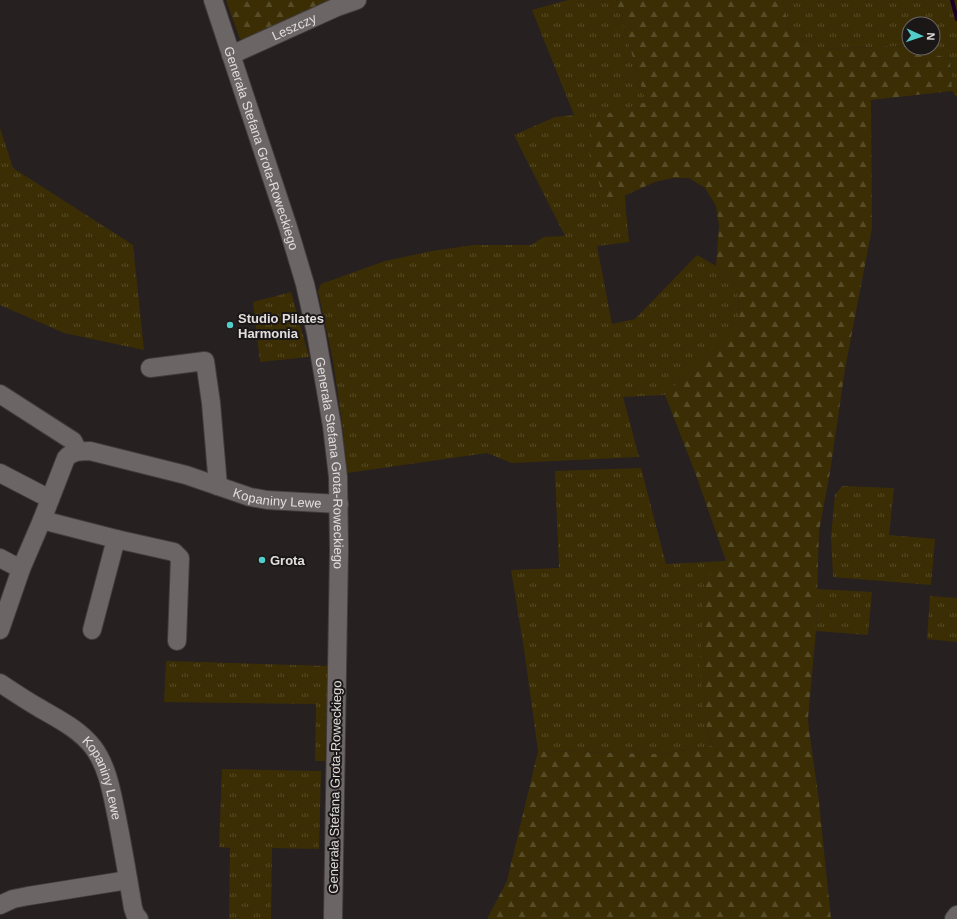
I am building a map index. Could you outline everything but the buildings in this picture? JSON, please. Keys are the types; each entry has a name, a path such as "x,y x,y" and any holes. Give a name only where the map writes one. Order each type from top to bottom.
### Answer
{"street":[{"name":"Generała Stefana Grota-Roweckiego","path":"212,0 288,227 305,284 316,333 332,426 338,477 339,504 332,919"},
{"name":"Leszczy","path":"231,55 336,7 356,0"},
{"path":"150,368 206,361 218,486"},
{"path":"0,394 73,441 78,451 66,458 21,569 0,630"},
{"name":"Kopaniny Lewe","path":"78,451 90,451 186,475 267,500 339,504"},
{"path":"0,473 50,499"},
{"path":"42,520 174,552 180,558 177,641"},
{"path":"92,630 116,539"},
{"path":"0,558 21,569"},
{"name":"Kopaniny Lewe","path":"0,683 70,726 93,747 104,767 112,796 133,908 138,919"},
{"path":"0,905 13,899 128,880"},
{"path":"954,919 957,915"}],"green space":[{"path":"226,0 337,0 245,40 240,39"},
{"path":"568,0 616,0 646,102 606,204 625,195 629,242 597,246 612,324 635,319 697,255 716,266 737,286 740,324 665,395 623,397 639,457 512,463 487,453 347,473 343,430 333,360 318,291 321,284 385,261 432,251 474,245 531,245 544,237 565,236 514,135 555,117 574,115 532,10"},
{"path":"616,0 783,0 789,32 819,49 901,46 901,56 940,56 950,59 952,91 871,100 872,228 845,369 830,472 819,531 816,631 808,718 818,793 831,919 487,919 507,881 538,751 660,754 713,746 704,718 700,668 704,580 726,561 696,475 665,395 715,346 740,324 737,286 716,266 719,226 716,206 705,188 689,178 673,178 655,182 606,204 589,153 593,118 646,102"},
{"path":"783,0 957,0 957,97 952,91 950,59 939,56 941,56 941,16 901,16 901,46 819,49 789,32"},
{"path":"0,128 13,168 133,245 144,350 64,333 0,305"},
{"path":"291,292 309,357 260,362 253,302"},
{"path":"641,468 666,564 726,561 704,718 713,746 660,754 538,751 524,649 511,570 559,568 555,471"},
{"path":"842,486 894,488 889,535 935,539 931,585 833,577 831,537 835,495"},
{"path":"817,589 872,592 868,635 816,631"},
{"path":"930,596 957,598 957,642 927,639"},
{"path":"166,661 328,666 325,761 315,761 316,704 164,702"},
{"path":"222,769 321,771 319,849 272,848 271,919 229,919 230,848 219,847"}],"waterway":[{"path":"952,0 957,19"}],"place":[{"name":"Studio Pilates Harmonia","path":"230,325"},
{"name":"Grota","path":"262,560"}]}
